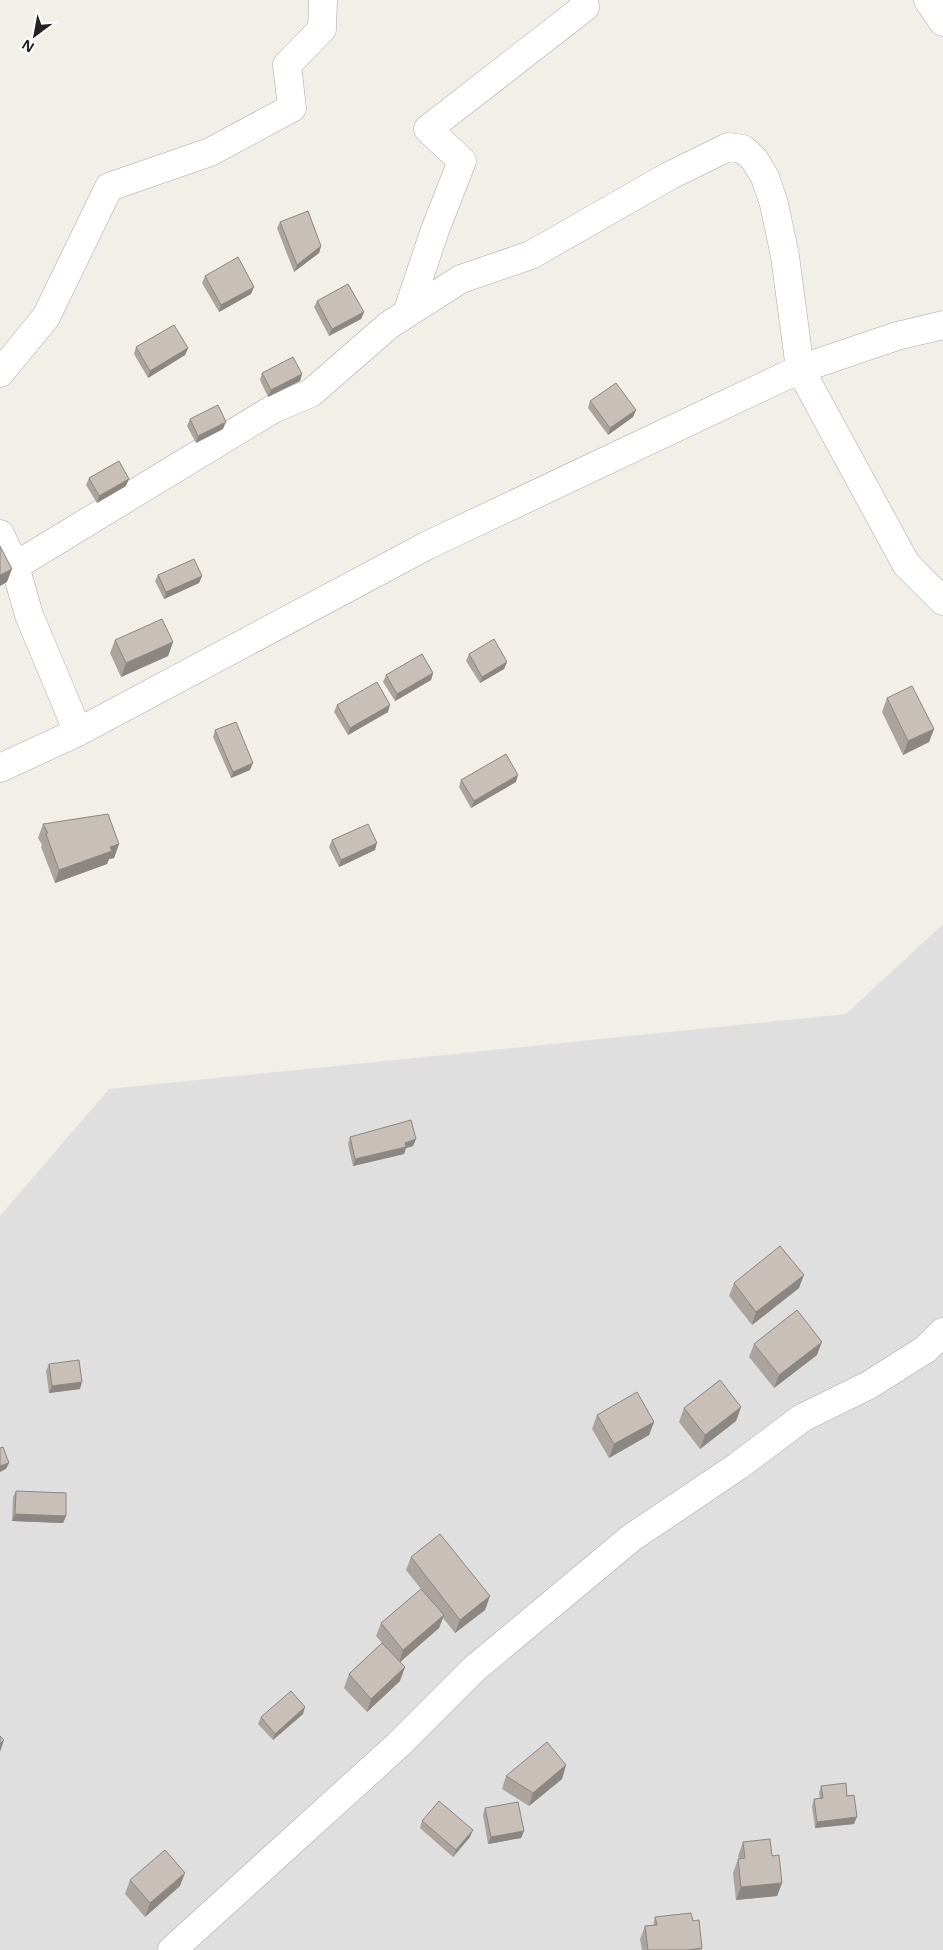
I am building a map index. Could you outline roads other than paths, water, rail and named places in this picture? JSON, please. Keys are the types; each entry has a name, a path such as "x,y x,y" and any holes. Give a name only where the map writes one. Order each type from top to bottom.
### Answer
{"street":[{"path":"0,373 46,317 109,187 210,152 292,108 287,65 322,29 323,0"},
{"path":"407,313 435,230 462,161 428,129 585,7 584,0"},
{"path":"928,0 943,22"},
{"path":"14,566 273,409 311,393 389,325 461,279 531,255 669,176 728,147 743,149 754,159 764,177 774,204 785,256 800,368 906,564 943,601"},
{"path":"0,768 78,732 428,545 800,368 897,336 943,325"},
{"path":"0,534 14,566 28,615 78,732"},
{"path":"172,1950 398,1745 474,1669 632,1538 738,1466 802,1418 869,1385 926,1348 943,1332"}]}
